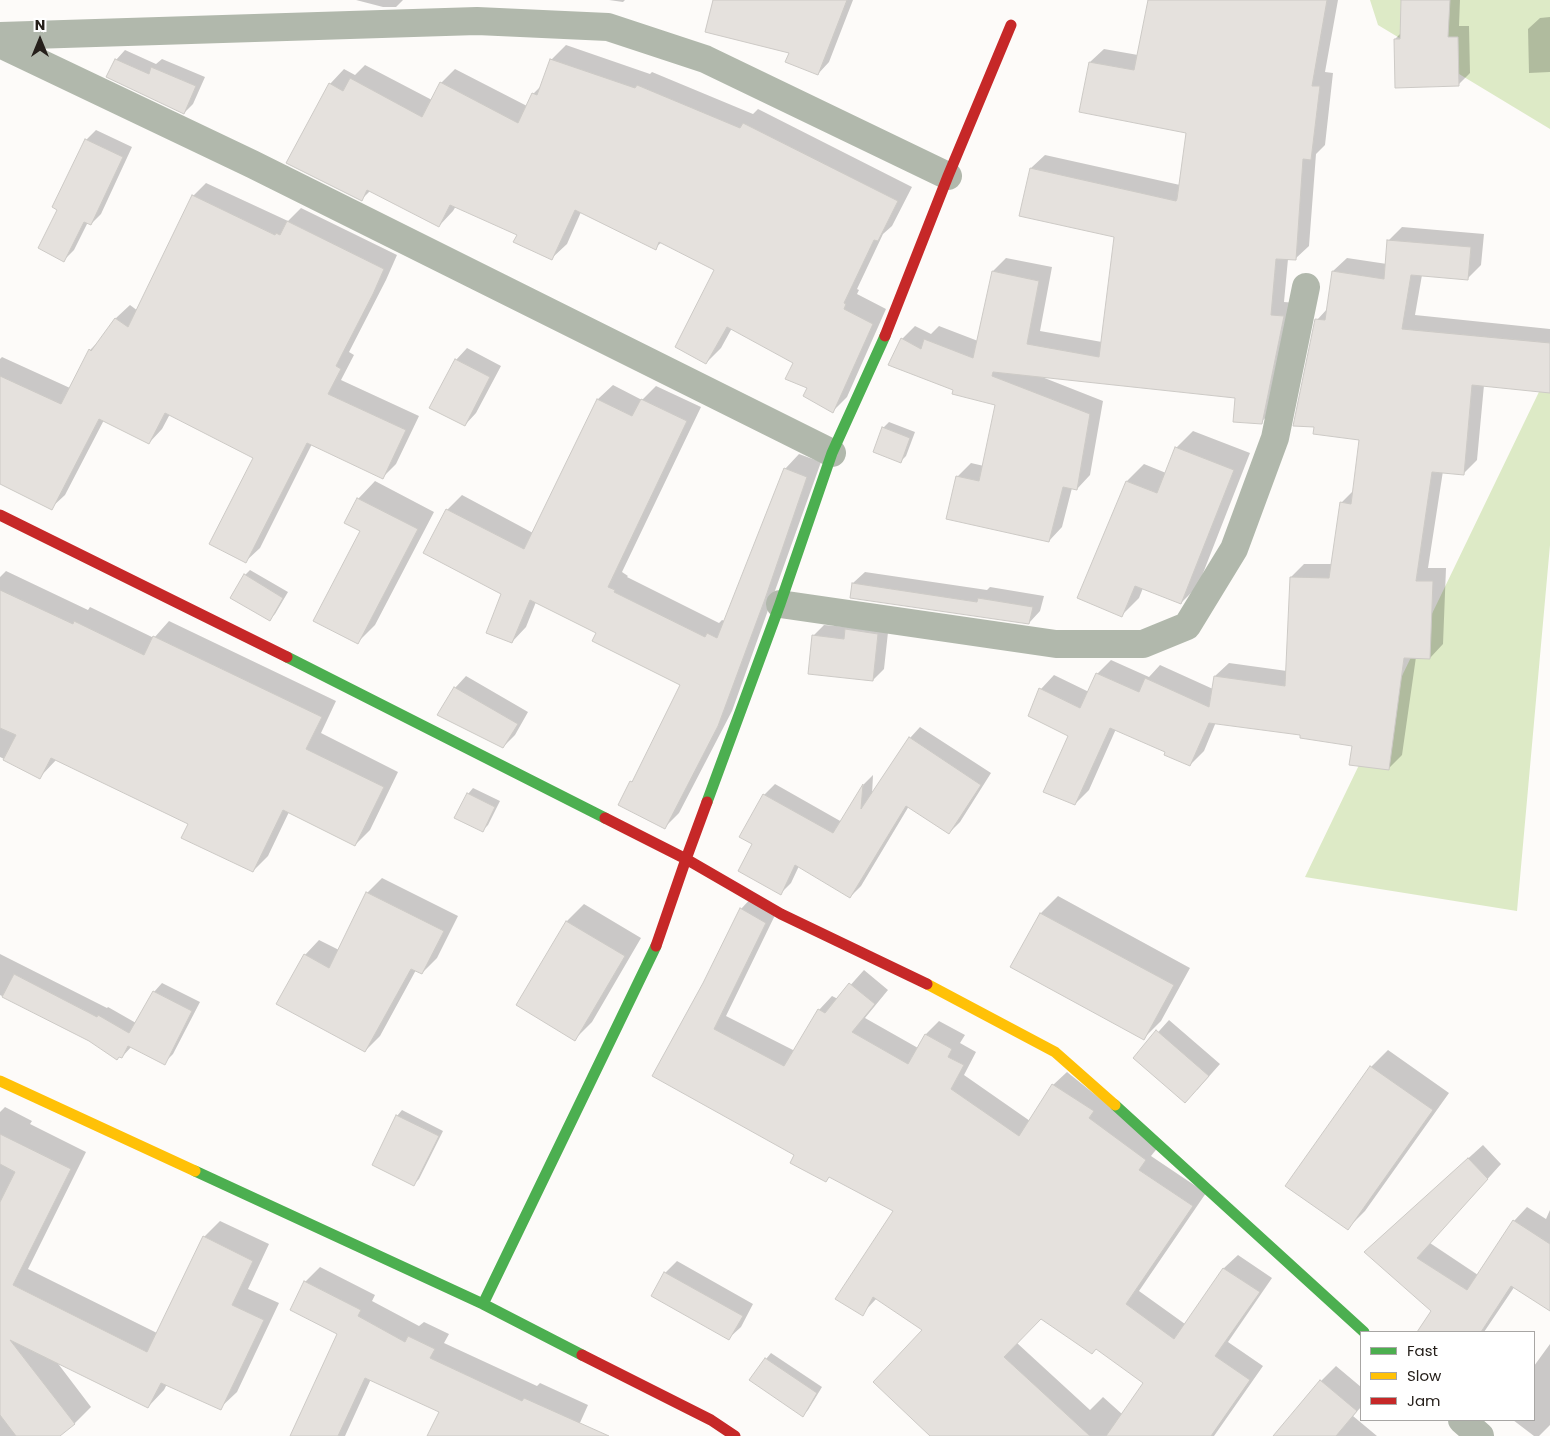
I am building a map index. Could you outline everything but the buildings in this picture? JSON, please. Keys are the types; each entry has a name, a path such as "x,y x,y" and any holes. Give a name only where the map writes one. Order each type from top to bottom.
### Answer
{"street":[{"path":"0,36 477,21 608,27 705,59 948,176"},
{"path":"483,1304 659,940 686,859 780,604 832,454 894,315 948,176 1011,25"},
{"path":"0,44 252,164 832,454"},
{"path":"780,604 1056,644 1143,644 1187,626 1234,548 1275,438 1306,287"},
{"path":"0,515 347,686 686,859 781,914 947,994 1055,1052 1162,1146 1363,1331"},
{"path":"0,1081 483,1304 711,1420 735,1436"},
{"path":"1463,1421 1480,1436"}],"green space":[{"path":"1370,0 1550,0 1550,129 1378,25"},
{"path":"1550,369 1550,545 1517,911 1305,877"}],"traffic: fast":[{"path":"707,802 780,604 832,453 885,336"},
{"path":"287,657 605,818"},
{"path":"483,1304 656,946"},
{"path":"1115,1105 1363,1331"},
{"path":"195,1171 483,1304 582,1355"}],"traffic: slow":[{"path":"927,984 1055,1052 1115,1105"},
{"path":"0,1081 195,1171"}],"traffic: jam":[{"path":"885,336 948,176 1011,25"},
{"path":"0,515 287,657"},
{"path":"707,802 686,859 781,914 927,984"},
{"path":"605,818 686,859 656,946"},
{"path":"582,1355 711,1420 735,1436"}]}
